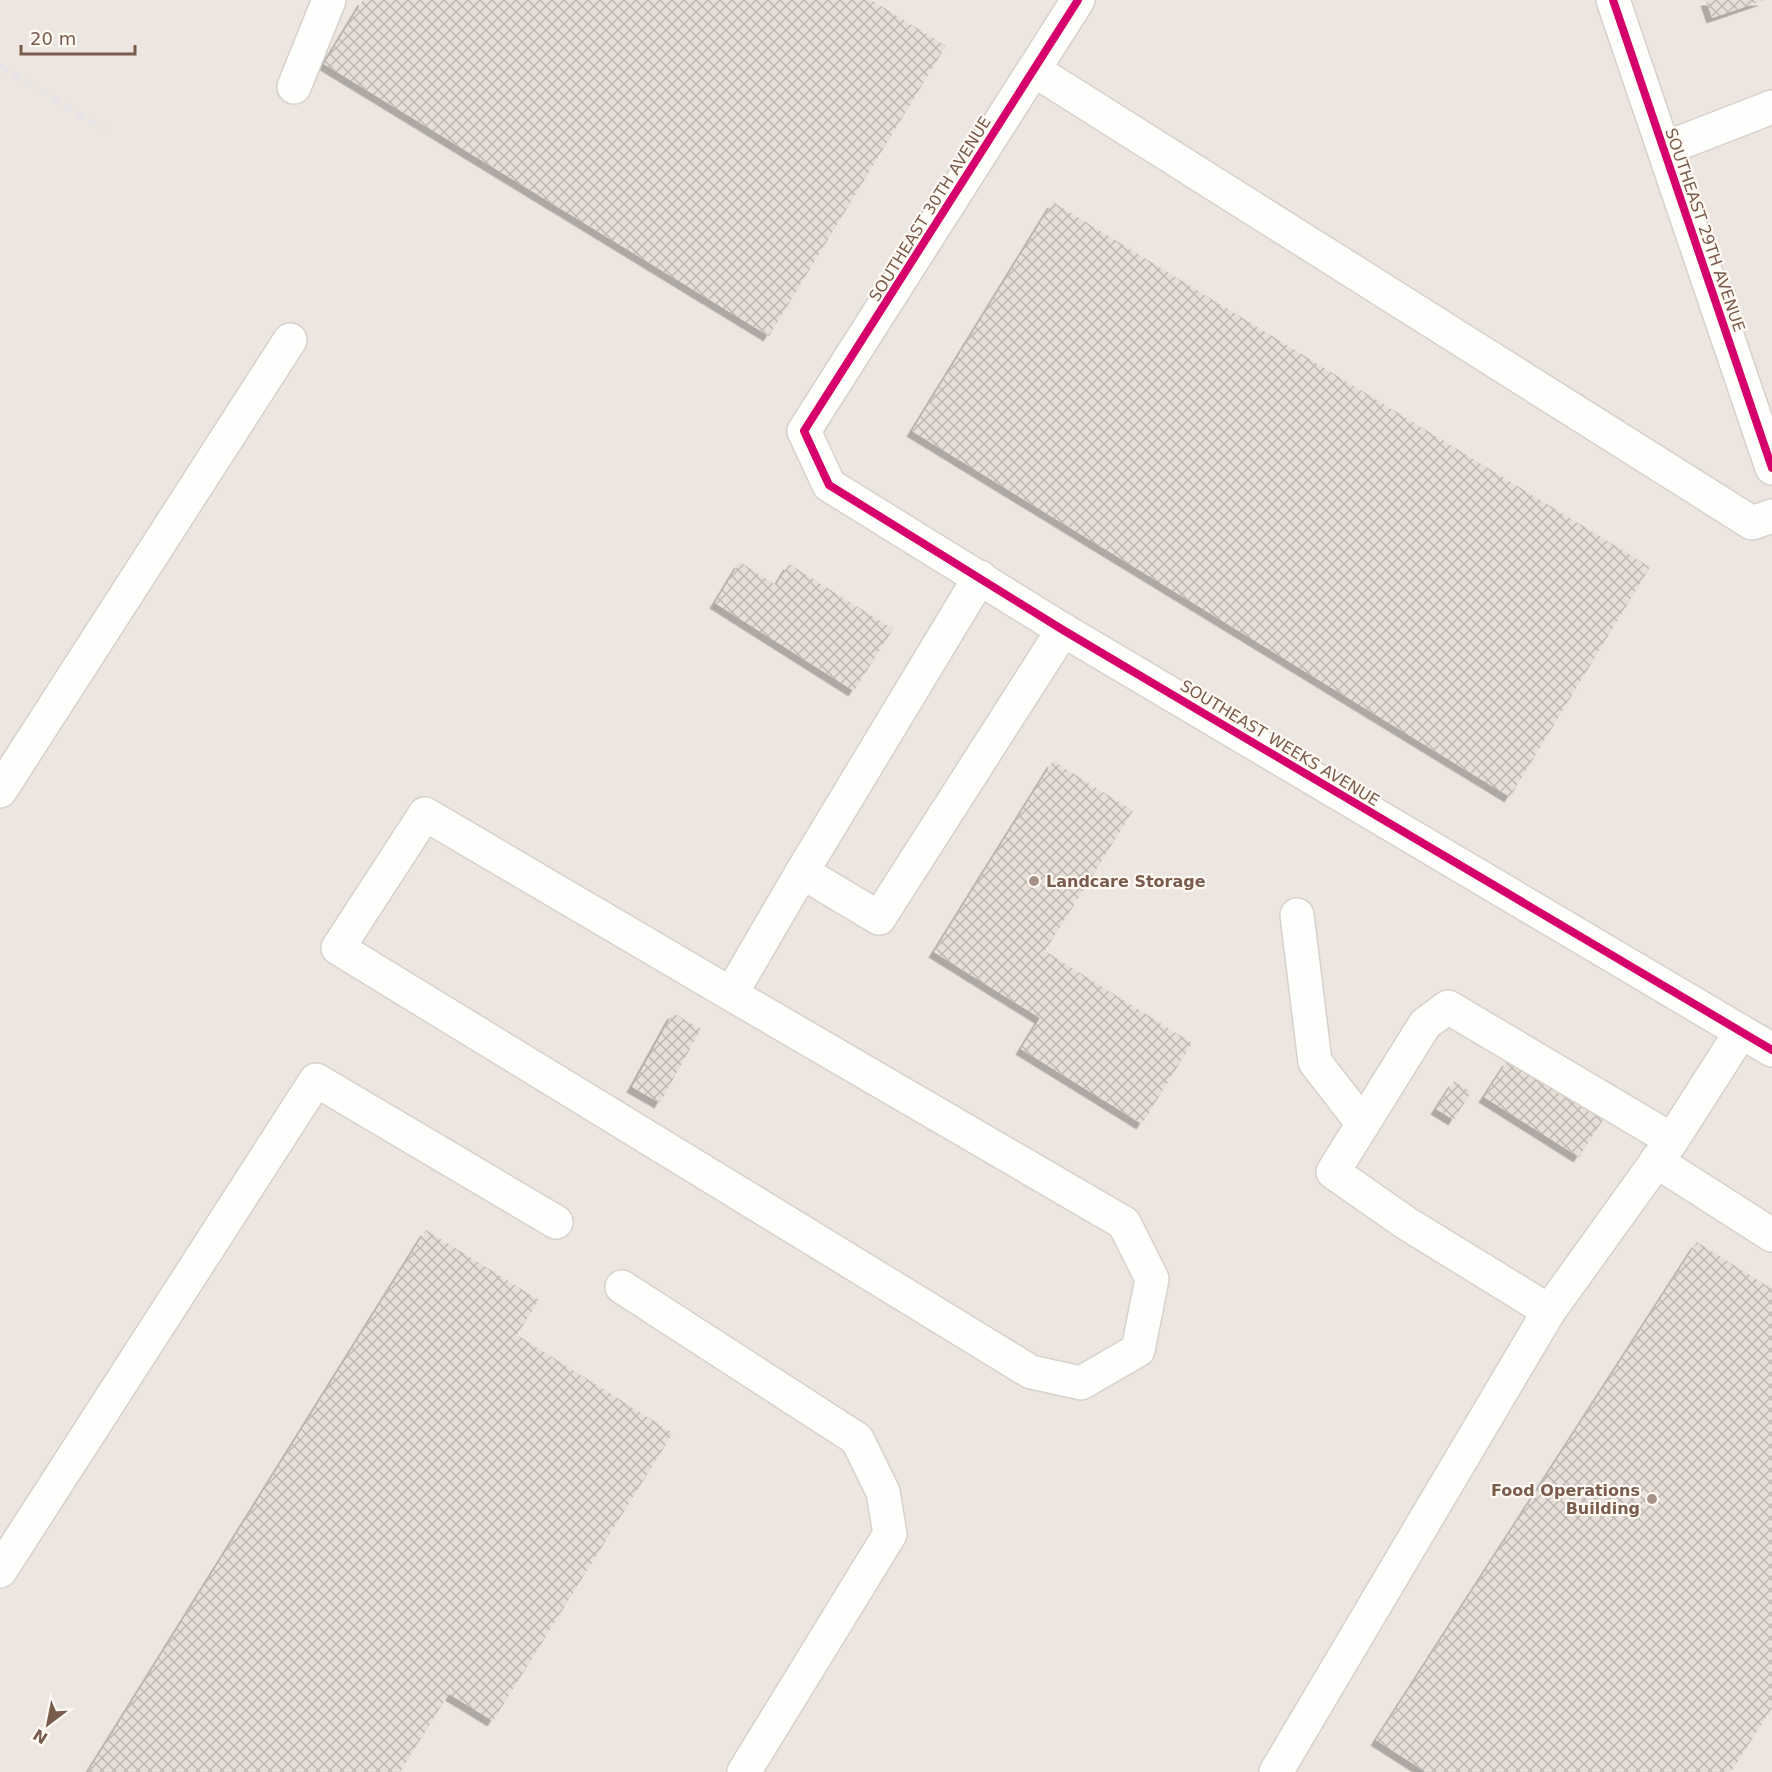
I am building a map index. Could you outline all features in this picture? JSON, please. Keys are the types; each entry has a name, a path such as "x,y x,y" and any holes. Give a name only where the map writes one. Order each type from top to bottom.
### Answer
{"street":[{"path":"294,87 329,0"},
{"name":"SOUTHEAST 30TH AVENUE","path":"804,431 1078,0"},
{"name":"SOUTHEAST 29TH AVENUE","path":"1613,0 1772,468"},
{"path":"1034,70 1752,523 1772,516"},
{"path":"1664,149 1772,107"},
{"path":"0,791 290,340"},
{"name":"SOUTHEAST WEEKS AVENUE","path":"804,431 829,485 1063,630 1772,1050"},
{"path":"731,994 980,577"},
{"path":"802,872 879,918 1063,630"},
{"path":"425,814 731,994 1124,1223 1152,1280 1138,1350 1081,1383 1031,1372 338,948 425,814"},
{"path":"1298,915 1315,1062 1363,1124"},
{"path":"1549,1311 1406,1223 1334,1172 1425,1024 1448,1007 1664,1150 1772,1235"},
{"path":"1276,1772 1549,1311 1664,1150 1740,1032"},
{"path":"0,1571 316,1080 556,1222"},
{"path":"622,1287 857,1439 883,1492 890,1534 744,1772"}],"shaded area":[{"path":"0,0 1772,0 1772,1772 0,1772"}],"building":[{"path":"363,0 871,0 946,46 769,336 324,64"},
{"path":"1706,0 1765,0 1712,18"},
{"path":"1053,202 1650,567 1510,797 912,431"},
{"path":"740,562 776,585 789,564 893,629 854,691 715,603"},
{"name":"Landcare Storage","path":"1053,761 1133,811 1045,951 1192,1043 1142,1124 1021,1049 1040,1018 934,952"},
{"path":"673,1013 701,1029 660,1103 632,1087"},
{"path":"1508,1060 1603,1120 1579,1157 1484,1097"},
{"path":"1454,1081 1471,1092 1454,1120 1436,1109"},
{"path":"426,1230 539,1300 517,1335 673,1433 493,1721 449,1694 400,1772 88,1772"},
{"name":"Food Operations Building","path":"1697,1242 1772,1289 1772,1708 1731,1772 1426,1772 1376,1740"}],"railway":[{"path":"0,66 105,130"}],"cycle path":[{"path":"1078,0 804,431 829,485 1063,630 1772,1050"},
{"path":"1613,0 1772,468"}],"place":[{"name":"Landcare Storage","path":"1034,881"},
{"name":"Food Operations Building","path":"1652,1499"}]}
